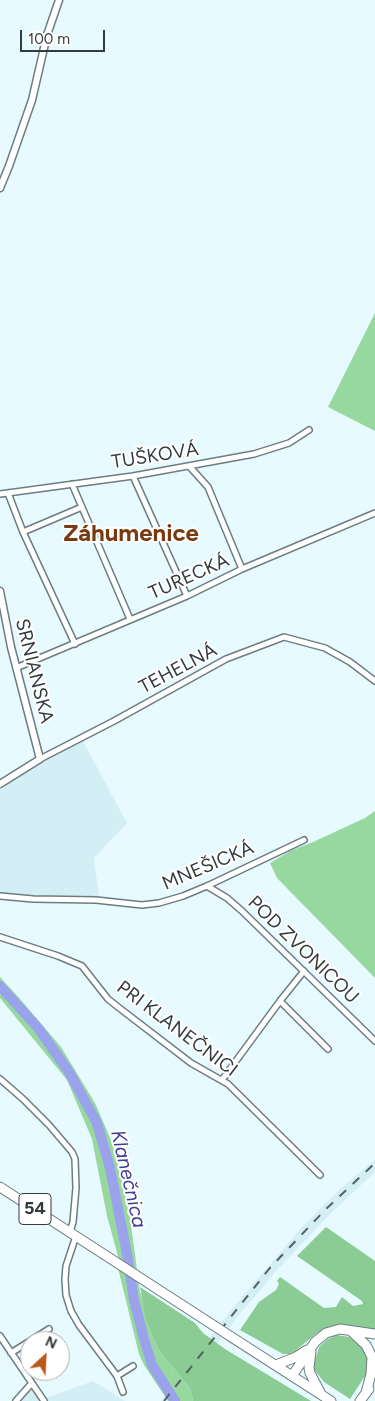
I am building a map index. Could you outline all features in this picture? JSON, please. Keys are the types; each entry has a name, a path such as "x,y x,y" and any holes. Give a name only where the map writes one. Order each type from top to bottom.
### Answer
{"main road":[{"name":"54","path":"0,1187 331,1401"},
{"path":"292,1376 318,1338 331,1331 340,1329 375,1334"},
{"path":"351,1331 366,1345 372,1357 371,1374 366,1393"},
{"path":"276,1365 296,1357 312,1346"},
{"path":"312,1346 309,1368 321,1395"},
{"path":"360,1401 375,1380"}],"street":[{"path":"0,188 10,166 32,100 59,0"},
{"name":"TUŠKOVÁ","path":"0,494 132,476 254,454 289,443 309,430"},
{"path":"189,466 208,487 242,569"},
{"path":"132,476 187,596"},
{"path":"72,484 130,619"},
{"path":"8,493 23,532 75,644"},
{"path":"23,532 82,507"},
{"name":"TURECKÁ","path":"16,668 187,596 242,569 375,514"},
{"name":"SRNIANSKA","path":"0,591 16,668 40,759"},
{"name":"TEHELNÁ","path":"0,784 40,759 114,721 226,659 284,637 325,648 350,662 375,681"},
{"name":"MNEŠICKÁ","path":"0,896 33,899 96,900 142,905 159,903 206,886 304,840"},
{"name":"POD ZVONICOU","path":"206,886 227,898 375,1041"},
{"name":"PRI KLANEČNICI","path":"0,936 82,966 108,999 191,1063 222,1080 320,1175"},
{"path":"222,1080 280,1001 304,972"},
{"path":"280,1001 328,1049"},
{"path":"0,1079 49,1125 72,1152 76,1188 73,1234 66,1266 66,1295 70,1311 118,1376 123,1392"},
{"path":"11,1352 49,1329"},
{"path":"0,1336 44,1401"},
{"path":"118,1376 133,1366"},
{"path":"16,1401 32,1383"}],"shaded area":[{"path":"83,741 127,823 94,858 99,897 38,897 0,893 0,790 41,761"},
{"path":"375,1160 375,1172 331,1213 277,1270 239,1315 173,1401 161,1401 232,1309 302,1227 341,1188"},
{"path":"93,1381 125,1401 20,1401 35,1383 46,1398"}],"green space":[{"path":"375,313 375,431 328,407"},
{"path":"375,811 375,978 277,878 270,863 290,851 365,818"},
{"path":"0,977 61,1047 95,1103 111,1140 120,1172 130,1218 140,1292 160,1352 190,1388 193,1401 168,1401 144,1365 139,1354 117,1264 118,1256 107,1216 92,1139 67,1080 0,998"},
{"path":"326,1227 375,1261 375,1332 343,1326 330,1326 317,1333 290,1354 283,1354 240,1330 259,1302 276,1290 279,1284 277,1281 280,1277 324,1308 336,1307 342,1297 353,1306 363,1304 362,1301 297,1256"},
{"path":"140,1287 195,1323 203,1333 225,1349 311,1401 193,1401 190,1388 160,1352 146,1319"},
{"path":"337,1335 349,1337 363,1347 368,1359 367,1373 350,1399 324,1382 313,1368 319,1347 328,1339"}],"waterway":[{"name":"Klanečnica","path":"0,986 38,1028 69,1072 97,1123 110,1168 134,1300 144,1339 152,1365 175,1401"}],"railway":[{"path":"164,1401 269,1269 325,1210 375,1163"}],"district":[{"name":"Záhumenice","path":"131,534"}]}
